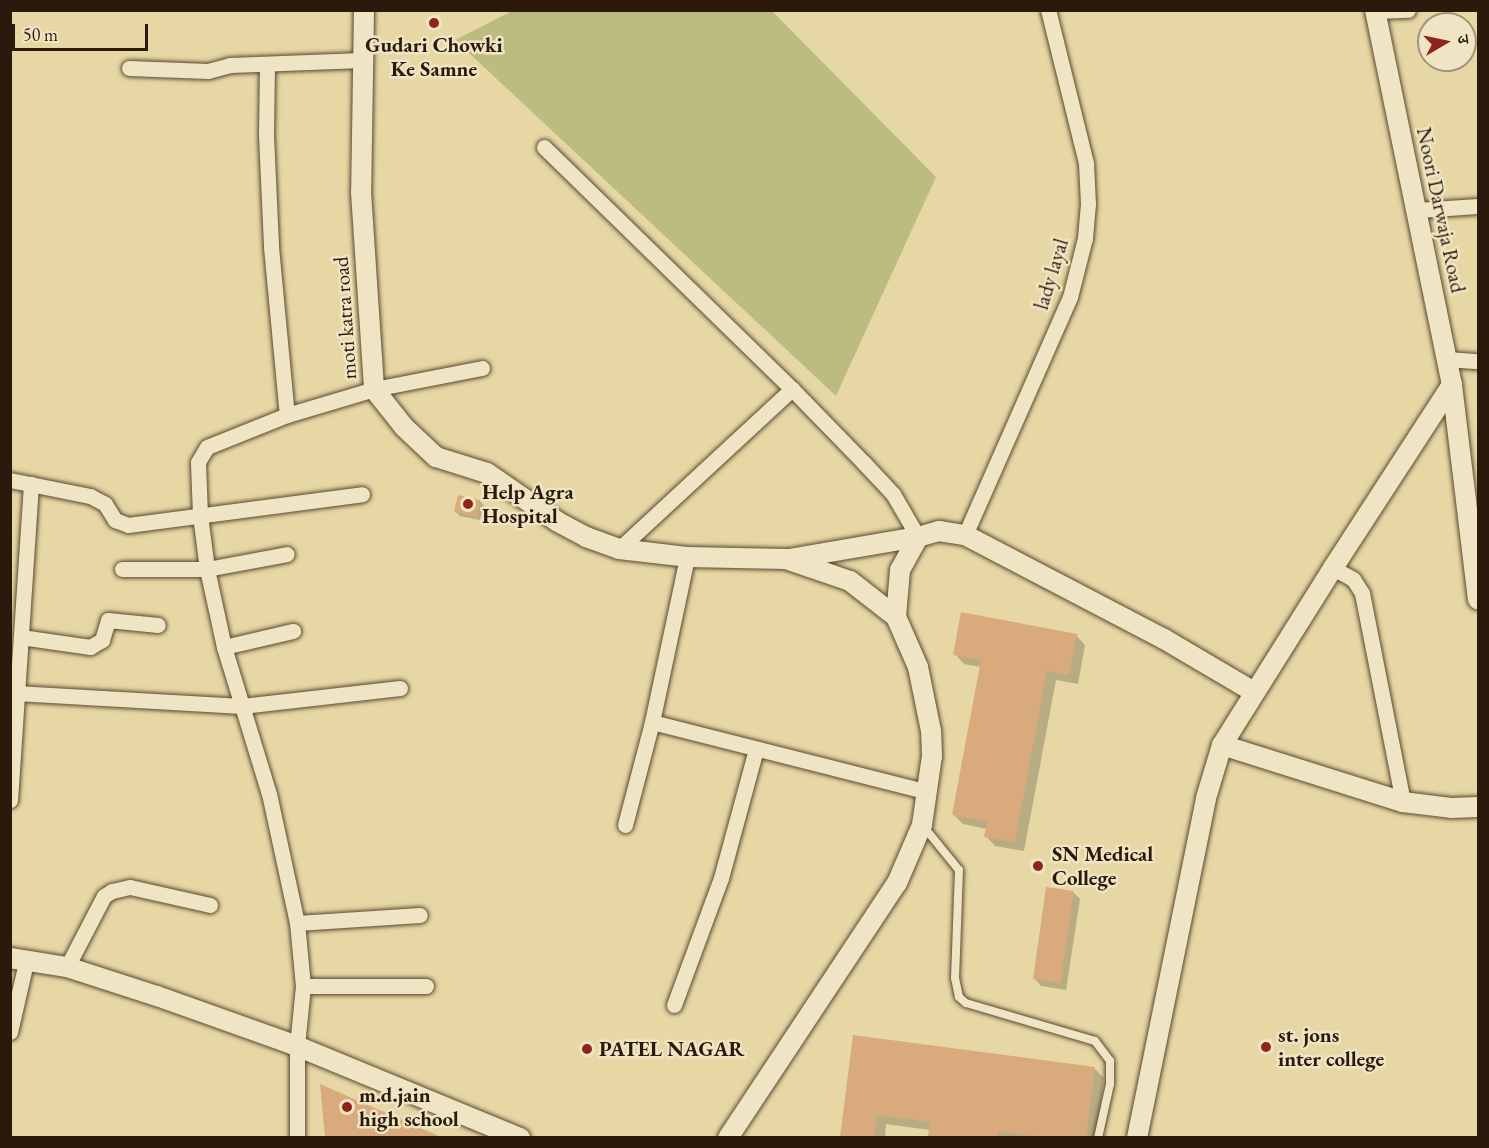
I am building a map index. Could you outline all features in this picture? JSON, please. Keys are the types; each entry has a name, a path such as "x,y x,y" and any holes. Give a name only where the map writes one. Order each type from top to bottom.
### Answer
{"street":[{"name":"moti katra road","path":"364,10 361,192 374,389 404,428 436,456 486,473 558,522 586,537 619,549 687,557 786,559 850,581 896,617"},
{"name":"lady layal","path":"965,535 1070,297 1085,238 1088,204 1086,163 1048,10"},
{"path":"1376,11 1408,10"},
{"name":"Noori Darwaja Road","path":"1376,11 1452,385 1473,511 1479,598"},
{"path":"129,68 207,71 230,65 362,60"},
{"path":"267,64 266,135 271,247 288,415"},
{"path":"544,147 792,389 892,494 918,537"},
{"path":"1417,210 1479,206"},
{"path":"1447,359 1479,361"},
{"path":"297,1137 297,1046 303,986 297,923 269,794 224,647 207,570 200,515 198,462 207,447 288,415 374,389 482,368"},
{"path":"1137,1137 1206,798 1222,745 1452,385"},
{"path":"619,549 792,389"},
{"path":"10,480 100,500 115,520 128,525 362,494"},
{"path":"10,800 15,683 21,637 31,484"},
{"path":"786,559 918,537 939,531 965,535 1164,639 1254,693"},
{"path":"728,1137 897,883 922,825 932,756 926,705 910,644 896,617 900,570 918,537"},
{"path":"10,549 27,549"},
{"path":"122,569 207,570 287,554"},
{"path":"625,825 652,722 687,557"},
{"path":"1333,568 1353,579 1362,593 1403,801"},
{"path":"21,637 90,647 102,640 108,620 158,625"},
{"path":"224,647 293,631"},
{"path":"15,683 242,706 400,688"},
{"path":"652,722 928,792"},
{"path":"1222,745 1403,801 1451,808 1479,807"},
{"path":"674,1005 721,878 756,749"},
{"path":"67,967 104,896 112,891 130,887 210,904"},
{"path":"297,923 420,915"},
{"path":"10,1032 19,958 67,967 297,1046 520,1137"},
{"path":"303,986 426,986"}],"lane":[{"path":"922,825 959,870 955,978 959,997 966,1003 1085,1036 1099,1045 1110,1061 1110,1084 1098,1137"}],"green space":[{"path":"512,11 772,11 936,177 836,396 455,40"}],"building":[{"path":"458,495 480,500 477,517 454,512"},
{"path":"961,612 1077,634 1069,675 1047,671 1015,842 984,837 987,822 952,815 981,660 953,655"},
{"path":"1046,887 1074,891 1061,983 1033,979"},
{"path":"853,1035 1095,1067 1086,1137 1043,1137 998,1132 998,1137 928,1137 930,1122 877,1115 874,1137 840,1137"},
{"name":"m.d.jain high school","path":"320,1084 441,1137 325,1137"}],"place":[{"name":"Gudari Chowki Ke Samne","path":"434,23"},
{"name":"Help Agra Hospital","path":"468,504"},
{"name":"SN Medical College","path":"1038,866"},
{"name":"st. jons inter college","path":"1266,1047"},
{"name":"PATEL NAGAR","path":"587,1049"},
{"name":"m.d.jain high school","path":"347,1107"}]}
